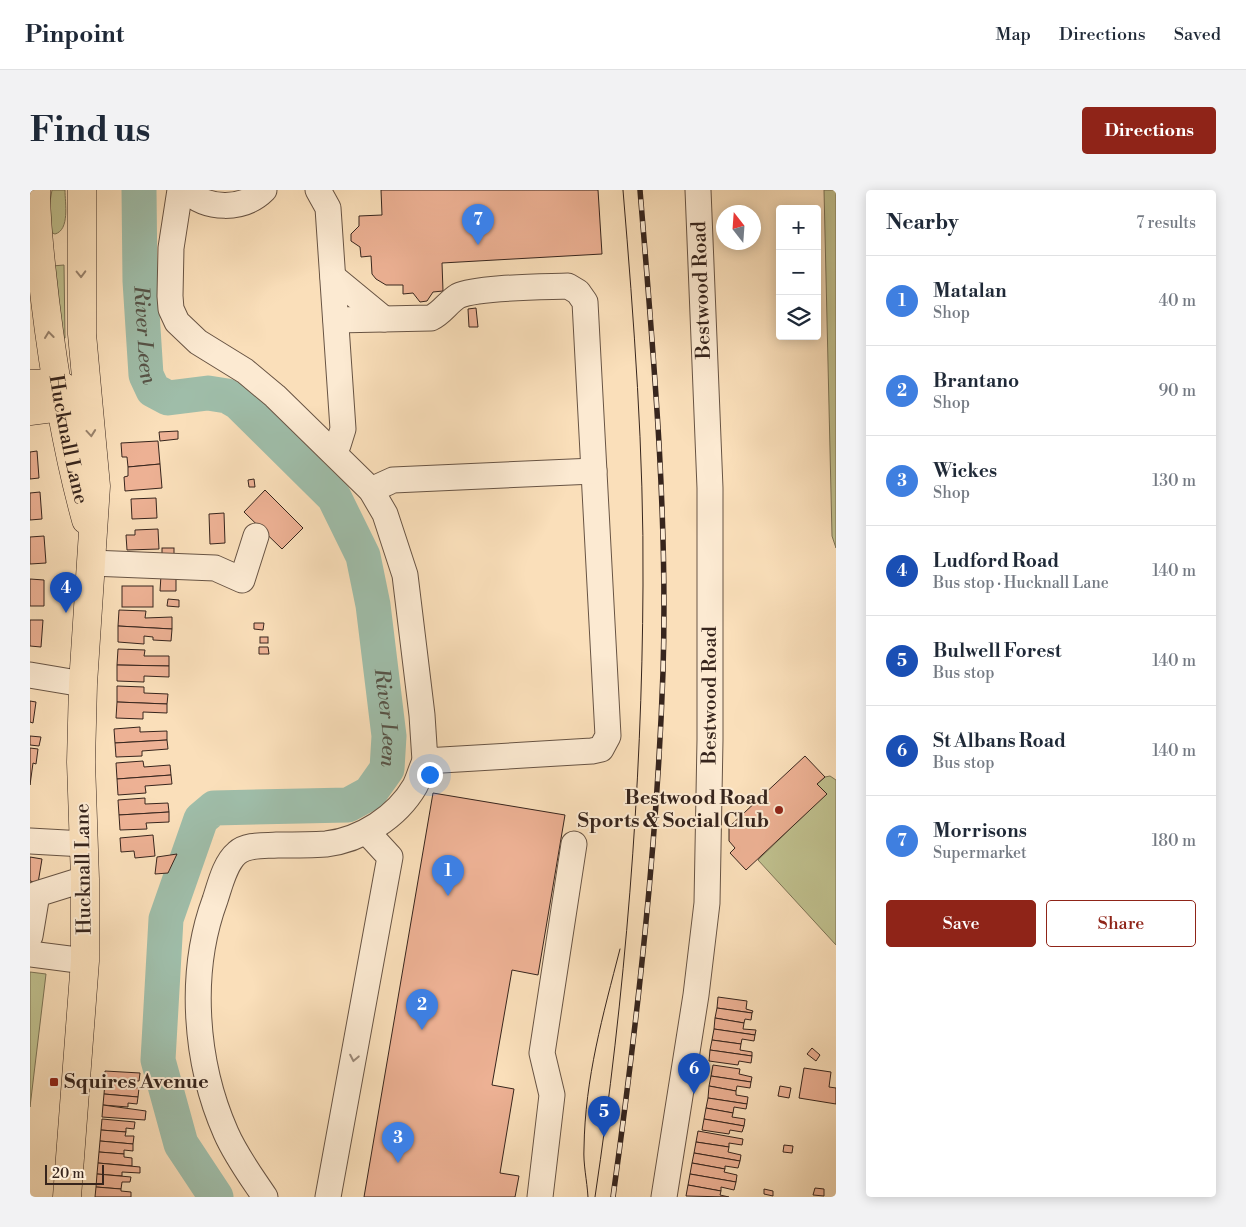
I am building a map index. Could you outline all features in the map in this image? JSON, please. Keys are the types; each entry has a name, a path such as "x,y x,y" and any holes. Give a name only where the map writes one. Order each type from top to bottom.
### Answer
{"main road":[{"name":"Hucknall Lane","path":"36,190 39,246 69,396 72,470 92,552 83,684 82,762 86,878 85,961 67,1197"},
{"name":"Hucknall Lane","path":"69,396 83,344 80,242 82,190"},
{"path":"39,246 66,248 80,242"},
{"path":"30,384 69,396"},
{"path":"30,410 69,396"}],"street":[{"path":"180,190 171,248 171,309 177,322 198,342 257,380 371,490 391,529 405,575 422,715 424,761 415,786 395,810 367,832 351,839 327,844 253,846 238,852 228,865 212,909 202,954 199,999 204,1061 216,1110 226,1135 265,1197"},
{"path":"186,190 200,202 212,205 244,203 264,190"},
{"path":"318,190 328,208 343,429 338,445 333,452"},
{"name":"Bestwood Road","path":"664,1197 696,995 707,903 710,740 710,488 698,190"},
{"path":"171,248 184,226 196,214 212,205"},
{"path":"333,277 384,319"},
{"path":"336,320 431,318 457,297 469,293 568,286 578,292 585,302 608,736 606,744 601,749 592,752 424,761"},
{"path":"371,490 393,480 594,470"},
{"path":"92,552 215,568 242,580 256,536"},
{"path":"30,676 83,684"},
{"path":"328,1197 390,857 367,832"},
{"path":"30,841 84,844"},
{"path":"540,1197 552,1095 542,1053 574,844"},
{"path":"30,936 37,894 86,878"},
{"path":"30,954 85,961"}],"green space":[{"path":"52,190 65,190 65,222 60,231 55,234 50,232 48,213"},
{"path":"824,190 836,190 836,548 832,536"},
{"path":"64,265 65,338 61,339 52,266"},
{"path":"830,776 836,780 836,945 758,860 826,794 817,784 825,777"},
{"path":"30,972 46,974 30,1107"}],"building":[{"path":"381,190 598,190 602,254 442,263 443,291 433,292 427,301 420,302 413,293 403,294 403,285 386,285 376,279 372,274 371,256 361,257 360,247 351,241 351,234 359,226 359,216 382,215"},
{"path":"476,308 478,327 469,327 468,309"},
{"path":"178,431 178,439 160,441 159,432"},
{"path":"158,441 160,464 128,467 127,457 122,457 121,443"},
{"path":"37,451 39,478 30,479 30,452"},
{"path":"160,464 162,488 125,491 124,477 128,476 128,467"},
{"path":"254,479 255,487 249,487 248,480"},
{"path":"265,490 303,528 282,549 244,512"},
{"path":"40,492 42,519 30,520 30,493"},
{"path":"156,498 157,518 132,519 131,499"},
{"path":"224,513 225,543 210,544 209,514"},
{"path":"158,529 159,549 127,550 126,535 135,535 135,530"},
{"path":"44,536 46,563 30,564 30,537"},
{"path":"162,548 174,548 174,555 162,555"},
{"path":"161,575 176,575 176,591 160,591"},
{"path":"30,579 44,580 44,606 30,606"},
{"path":"122,586 153,586 153,607 122,607"},
{"path":"168,599 179,600 179,607 167,606"},
{"path":"119,610 146,611 145,618 172,617 172,629 118,626"},
{"path":"30,620 43,620 41,647 30,646"},
{"path":"254,623 264,623 263,630 254,629"},
{"path":"118,626 172,629 171,641 153,640 153,637 144,636 144,644 118,642"},
{"path":"260,637 268,637 268,643 260,643"},
{"path":"259,647 268,647 269,654 259,654"},
{"path":"118,649 145,650 144,656 169,656 169,666 117,665"},
{"path":"117,665 169,666 169,677 144,676 144,682 117,681"},
{"path":"117,686 144,687 144,693 168,694 167,704 117,702"},
{"path":"30,701 36,702 33,723 30,722"},
{"path":"117,702 167,704 167,713 143,712 143,719 116,718"},
{"path":"140,727 140,732 167,731 167,740 115,743 114,729"},
{"path":"30,736 41,737 39,746 30,745"},
{"path":"167,740 168,749 142,751 142,756 116,757 115,743"},
{"path":"30,748 38,749 36,764 33,763 30,785"},
{"name":"Bestwood Road Sports & Social Club","path":"805,756 825,777 817,784 827,794 746,870 730,853 735,848 729,841 729,827"},
{"path":"143,761 144,767 170,765 171,775 117,779 116,763"},
{"path":"171,775 172,784 145,786 146,793 118,795 117,779"},
{"path":"433,793 565,815 538,975 512,970 492,1085 514,1089 500,1173 519,1176 515,1197 364,1197"},
{"path":"145,798 145,804 168,803 169,812 119,815 118,800"},
{"path":"169,812 169,822 146,823 147,829 120,830 119,815"},
{"path":"153,835 155,856 135,858 134,851 121,852 120,838"},
{"path":"177,854 168,873 155,874 157,857"},
{"path":"30,857 42,859 38,883 30,881"},
{"path":"718,997 747,1001 746,1009 753,1011 752,1013 717,1008"},
{"path":"717,1008 752,1013 751,1020 745,1019 744,1023 715,1018"},
{"path":"715,1018 744,1023 743,1029 756,1030 755,1035 714,1029"},
{"path":"714,1029 755,1035 754,1041 742,1039 741,1044 712,1040"},
{"path":"712,1040 741,1044 740,1050 752,1052 752,1056 710,1050"},
{"path":"812,1048 820,1055 816,1061 807,1054"},
{"path":"710,1050 752,1056 751,1063 739,1061 738,1065 709,1061"},
{"path":"713,1065 740,1069 739,1074 752,1077 751,1082 711,1076"},
{"path":"804,1068 831,1072 829,1087 836,1088 836,1104 799,1098"},
{"path":"105,1071 140,1073 139,1081 130,1081 129,1084 105,1082"},
{"path":"711,1076 751,1082 750,1088 737,1086 736,1091 709,1086"},
{"path":"105,1082 129,1084 129,1087 139,1088 138,1097 104,1094"},
{"path":"709,1086 736,1091 736,1095 748,1097 747,1104 708,1098"},
{"path":"780,1086 791,1088 789,1098 778,1096"},
{"path":"104,1094 138,1097 137,1104 128,1103 128,1107 103,1105"},
{"path":"708,1098 747,1104 746,1109 734,1107 733,1113 706,1108"},
{"path":"103,1105 146,1111 145,1120 102,1117"},
{"path":"706,1108 733,1113 732,1117 745,1119 744,1126 704,1119"},
{"path":"102,1119 135,1122 134,1129 126,1128 126,1132 101,1130"},
{"path":"704,1119 744,1126 742,1132 730,1130 729,1134 702,1130"},
{"path":"101,1130 126,1132 125,1136 134,1136 133,1144 100,1141"},
{"path":"698,1131 743,1139 742,1145 729,1143 729,1147 696,1142"},
{"path":"100,1141 133,1144 133,1151 124,1150 124,1154 99,1152"},
{"path":"696,1142 729,1147 728,1152 741,1155 740,1161 694,1153"},
{"path":"784,1145 793,1146 792,1153 783,1152"},
{"path":"99,1152 124,1154 124,1157 132,1158 132,1166 98,1163"},
{"path":"694,1153 740,1161 738,1168 725,1166 725,1169 692,1163"},
{"path":"98,1163 140,1167 140,1173 122,1172 122,1176 97,1174"},
{"path":"692,1163 725,1169 724,1172 737,1175 736,1182 690,1174"},
{"path":"97,1174 131,1177 130,1182 122,1182 121,1189 96,1187"},
{"path":"690,1174 736,1182 734,1190 721,1187 721,1191 688,1185"},
{"path":"688,1185 721,1191 720,1195 729,1197 686,1196"},
{"path":"96,1187 121,1189 121,1191 131,1192 131,1197 95,1197"},
{"path":"815,1188 824,1189 824,1196 813,1195"},
{"path":"764,1189 773,1191 773,1196 764,1194"}],"waterway":[{"name":"River Leen","path":"139,190 140,281 146,375 153,390 168,398 208,393 227,396 239,403 334,497 363,556 373,605 389,736 387,769 370,793 348,805 214,808 201,819 166,919 158,1060 181,1144 216,1197"}],"tram line":[{"path":"595,1197 615,1045 630,892 642,662 642,486 623,190"},
{"path":"588,1197 584,1154 585,1122 591,1072 620,949"}],"railway":[{"path":"613,1197 645,935 656,803 663,672 664,612 661,491 640,190"}],"place":[{"name":"Morrisons","path":"478,245"},
{"name":"Ludford Road","path":"66,613"},
{"name":"Bestwood Road Sports & Social Club","path":"779,810"},
{"name":"Matalan","path":"448,896"},
{"name":"Brantano","path":"422,1030"},
{"name":"Squires Avenue","path":"54,1082"},
{"name":"St Albans Road","path":"694,1094"},
{"name":"Bulwell Forest","path":"604,1137"},
{"name":"Wickes","path":"398,1163"}]}
